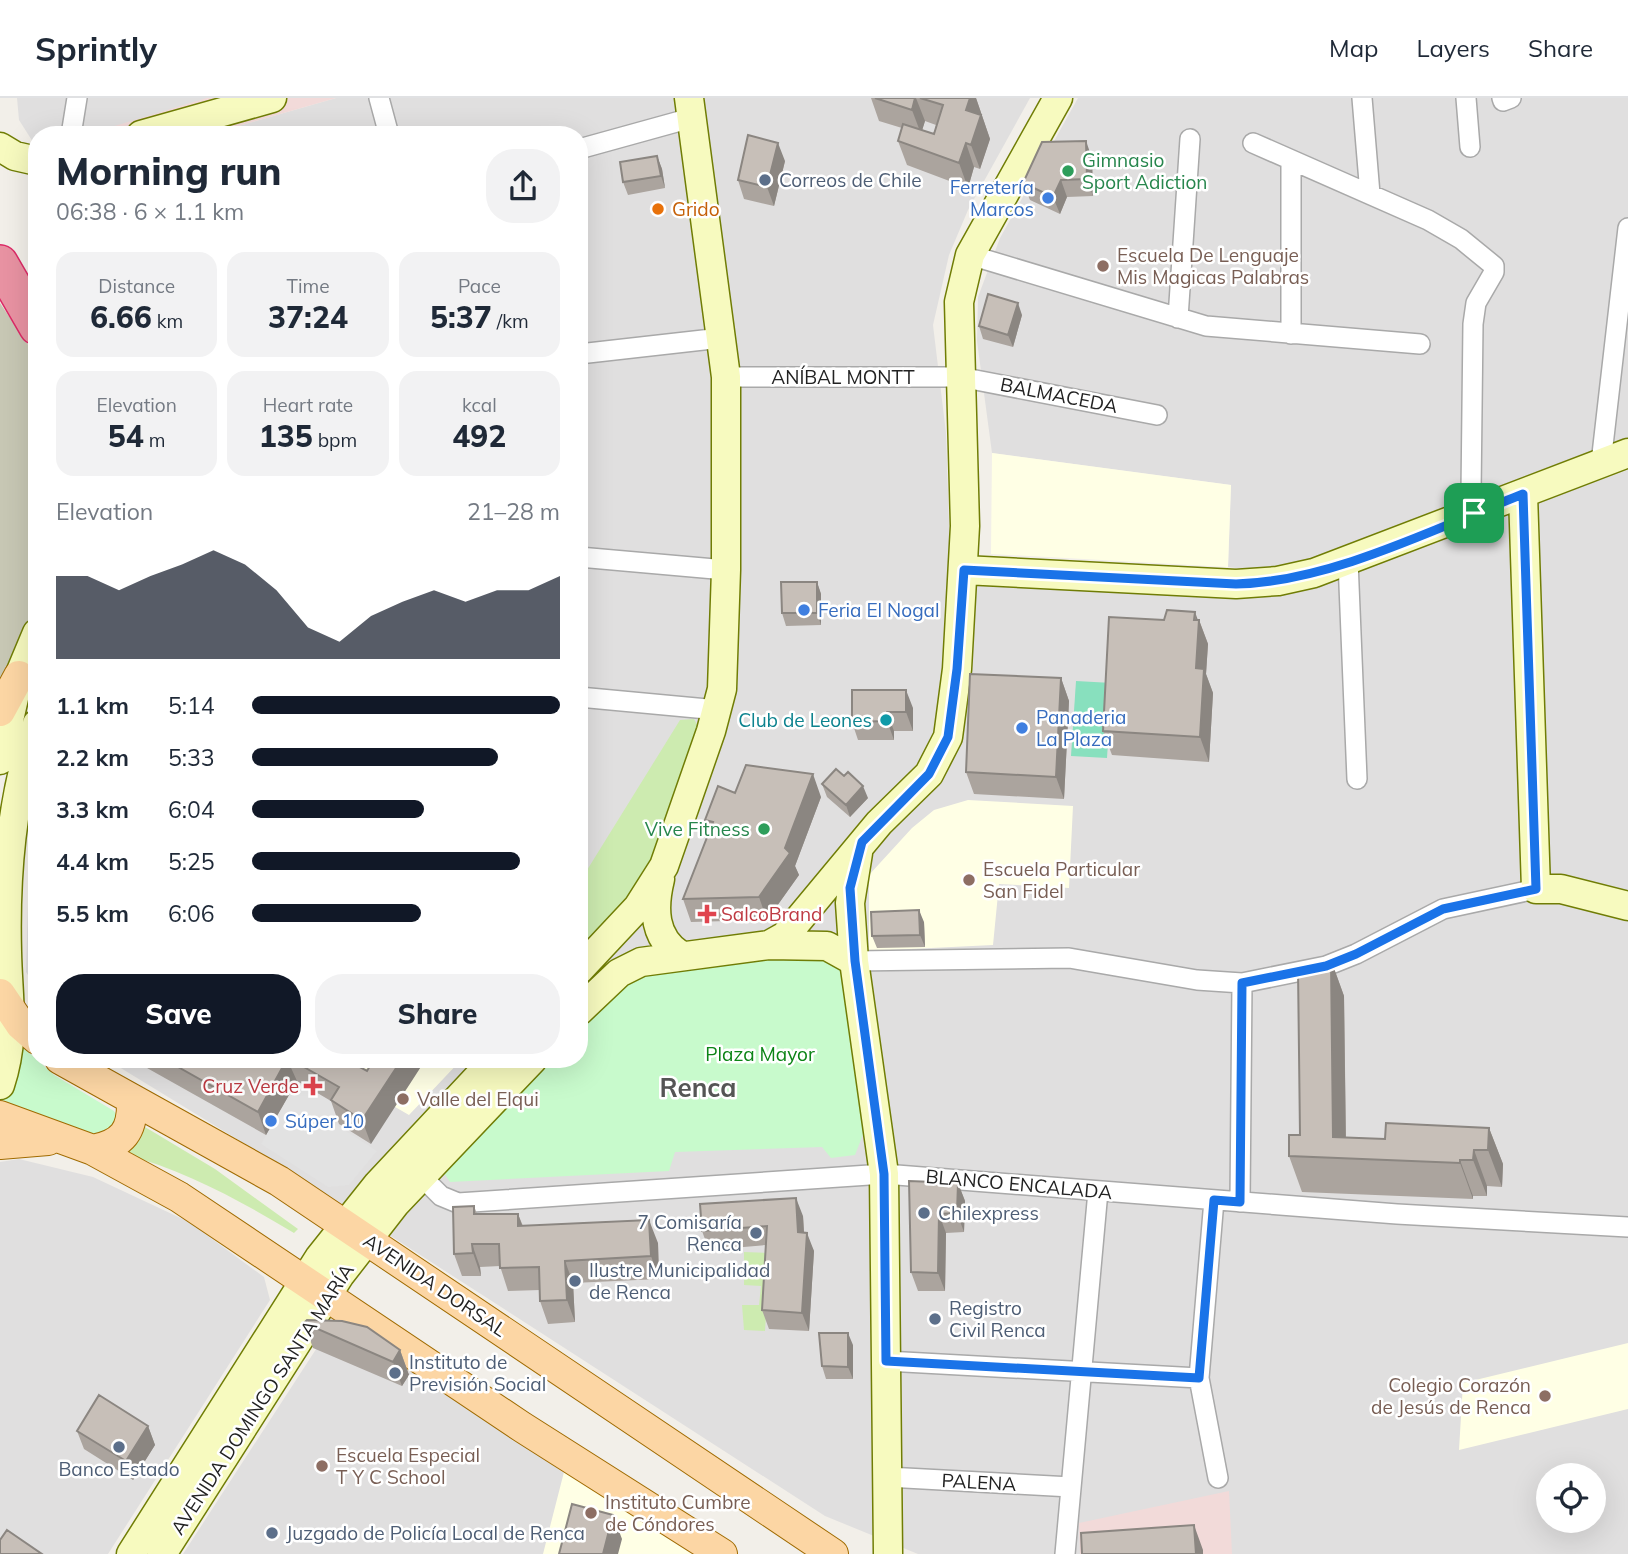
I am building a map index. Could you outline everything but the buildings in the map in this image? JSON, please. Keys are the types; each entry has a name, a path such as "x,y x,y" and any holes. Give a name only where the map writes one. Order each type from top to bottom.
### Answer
{"highway":[{"path":"0,263 28,311"}],"main road":[{"path":"173,126 272,98"},
{"path":"769,945 794,927 862,842 929,774 943,749 953,702 964,570 965,481 958,319 970,255 1058,98"},
{"path":"680,955 666,944 656,919 664,866 718,710 724,671 726,570 726,377 690,108"},
{"path":"0,146 15,156 28,159"},
{"path":"964,570 1257,583 1296,578 1348,561 1628,453"},
{"path":"1523,494 1536,889 1561,889 1628,906"},
{"path":"0,711 28,654"},
{"path":"0,760 19,676"},
{"path":"0,1085 8,1056 6,1003 10,853 20,782 28,755"},
{"path":"862,842 850,888 855,961 884,1174 888,1554"},
{"path":"588,960 638,907 664,866"},
{"path":"588,1002 611,979 629,967 680,955 769,945 827,946 855,961"},
{"path":"6,1003 28,1031"},
{"name":"AVENIDA DORSAL","path":"76,1068 279,1181 833,1554"},
{"name":"AVENIDA DOMINGO SANTA MARÍA","path":"131,1554 215,1418 316,1289 355,1232 488,1068"},
{"name":"AVENIDA DOMINGO SANTA MARÍA","path":"355,1232 421,1176 524,1068"},
{"path":"93,1150 111,1147 123,1139 130,1127 132,1100"},
{"path":"0,1116 93,1150 179,1197 569,1458 722,1554"},
{"path":"0,1144 62,1139"},
{"name":"AVENIDA DOMINGO SANTA MARÍA","path":"162,1554 316,1289"}],"street":[{"path":"72,126 77,98"},
{"path":"379,98 387,126"},
{"path":"1362,98 1370,194"},
{"path":"1466,98 1470,147"},
{"path":"588,146 690,108"},
{"path":"1178,318 1190,139"},
{"path":"1253,143 1428,220 1477,251 1495,269 1480,294 1473,324 1471,493 1474,513"},
{"path":"1291,160 1291,334"},
{"path":"1601,463 1627,238"},
{"path":"970,255 1178,318 1238,331 1420,344"},
{"path":"588,353 721,338"},
{"name":"ANÍBAL MONTT","path":"726,377 960,377"},
{"name":"BALMACEDA","path":"960,377 1157,415"},
{"path":"588,558 726,570"},
{"path":"1348,561 1357,779"},
{"path":"588,698 718,710"},
{"path":"855,961 1069,958 1204,981 1242,983 1326,966 1356,954 1443,909 1536,889"},
{"path":"1240,1202 1242,983"},
{"name":"BLANCO ENCALADA","path":"421,1176 441,1196 458,1203 884,1174 1240,1202 1628,1227"},
{"path":"1065,1554 1098,1191"},
{"path":"1214,1200 1199,1378 1218,1478"},
{"path":"886,1361 1199,1378"},
{"name":"PALENA","path":"887,1477 1071,1487"}],"shaded area":[{"path":"17,98 211,98 137,126 28,126 28,134 19,120"},
{"path":"207,98 336,98 238,126 115,126"},
{"path":"336,98 1030,98 968,210 949,255 933,325 946,433 951,583 1258,598 1313,585 1628,470 1628,1554 918,1554 825,1516 304,1180 121,1068 588,1068 588,126 238,126"},
{"path":"1078,98 1628,98 1628,443 1281,573 1228,567 1231,485 992,453 977,341 978,297 1000,238"},
{"path":"0,303 28,345 28,622 0,684"},
{"path":"992,453 1231,485 1228,567 991,554"},
{"name":"Escuela Particular San Fidel","path":"968,800 1073,806 1069,888 999,884 993,945 869,951 869,875 912,828 934,810"},
{"path":"28,903 28,975 26,972"},
{"name":"Valle del Elqui","path":"328,1068 453,1068 409,1115"},
{"path":"297,1081 343,1108 335,1124 377,1151 349,1185 328,1187 261,1144"},
{"path":"19,1159 93,1177 189,1222 264,1277 270,1300 108,1554 0,1554 0,1162"},
{"path":"322,1340 417,1369 612,1507 691,1554 183,1554"},
{"name":"Colegio Corazón de Jesús de Renca","path":"1628,1343 1628,1409 1459,1450 1463,1383"},
{"name":"Instituto Cumbre de Cóndores","path":"564,1472 692,1554 543,1554"},
{"path":"1229,1491 1232,1554 1080,1554 1079,1523"}],"green space":[{"path":"1076,681 1112,683 1107,758 1071,756"},
{"path":"694,719 698,726 652,874 588,945 588,868 680,720"},
{"name":"Plaza Mayor","path":"769,958 838,959 848,970 864,1132 855,1155 831,1158 822,1147 675,1152 669,1171 450,1182 444,1173 543,1068 588,1068 588,1021 638,969"},
{"path":"14,1039 28,1052 28,1068 46,1068 114,1111 120,1121 103,1141 0,1107"},
{"path":"140,1124 215,1169 298,1229 294,1233 212,1188 169,1169 124,1154"},
{"path":"744,1252 770,1253 765,1331 744,1330 742,1305 759,1305 761,1286 744,1285"}],"place":[{"name":"Gimnasio Sport Adiction","path":"1068,171"},
{"name":"Correos de Chile","path":"765,180"},
{"name":"Ferretería Marcos","path":"1048,198"},
{"name":"Grido","path":"658,209"},
{"name":"Escuela De Lenguaje Mis Magicas Palabras","path":"1103,266"},
{"name":"Feria El Nogal","path":"804,610"},
{"name":"Club de Leones","path":"886,720"},
{"name":"Panaderia La Plaza","path":"1022,728"},
{"name":"Vive Fitness","path":"764,829"},
{"name":"Escuela Particular San Fidel","path":"969,880"},
{"name":"SalcoBrand","path":"707,914"},
{"name":"Cruz Verde","path":"313,1086"},
{"name":"Valle del Elqui","path":"403,1099"},
{"name":"Súper 10","path":"271,1121"},
{"name":"Chilexpress","path":"924,1213"},
{"name":"7 Comisaría Renca","path":"756,1233"},
{"name":"Ilustre Municipalidad de Renca","path":"575,1281"},
{"name":"Registro Civil Renca","path":"935,1319"},
{"name":"Instituto de Previsión Social","path":"395,1373"},
{"name":"Colegio Corazón de Jesús de Renca","path":"1545,1396"},
{"name":"Banco Estado","path":"119,1447"},
{"name":"Escuela Especial T Y C School","path":"322,1466"},
{"name":"Instituto Cumbre de Cóndores","path":"591,1513"},
{"name":"Juzgado de Policía Local de Renca","path":"272,1533"}],"district":[{"name":"Renca","path":"698,1087"}],"route":[{"path":"1523,494 1536,889 1458,904 1420,919 1341,961 1242,983 1240,1202 1214,1200 1199,1378 886,1361 884,1174 855,961 850,888 862,842 929,774 948,737 957,669 964,570 1236,584 1278,581 1314,573 1474,513 1523,494"}]}
